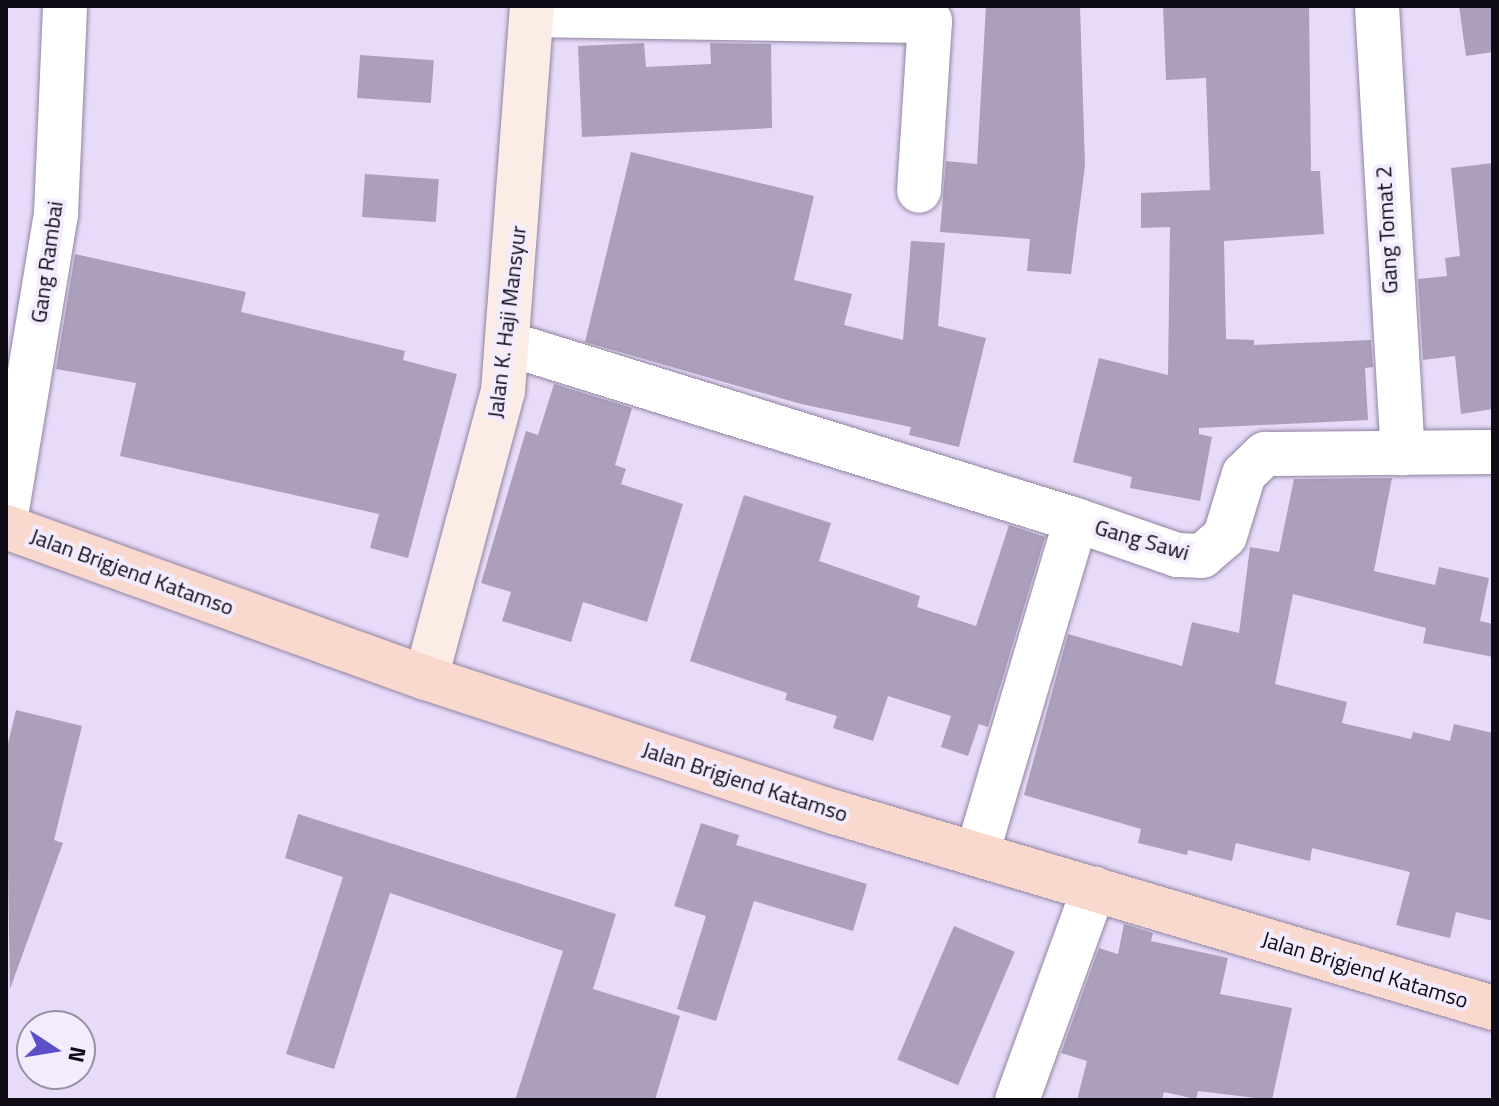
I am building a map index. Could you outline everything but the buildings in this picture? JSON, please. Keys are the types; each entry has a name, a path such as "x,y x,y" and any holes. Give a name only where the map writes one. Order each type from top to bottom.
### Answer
{"main road":[{"name":"Jalan Brigjend Katamso","path":"6,527 426,678 977,854 1493,1008"}],"street":[{"name":"Gang Rambai","path":"6,516 56,214 65,6"},
{"name":"Gang Tomat 2","path":"1377,6 1403,453"},
{"path":"532,10 931,14 919,191"},
{"name":"Jalan K. Haji Mansyur","path":"426,678 493,440 509,344 532,10"},
{"path":"509,344 1076,520"},
{"name":"Gang Sawi","path":"977,854 1076,520 1177,555 1202,556 1225,536 1255,458 1281,451 1493,452"},
{"path":"1017,1100 1094,889"}]}
